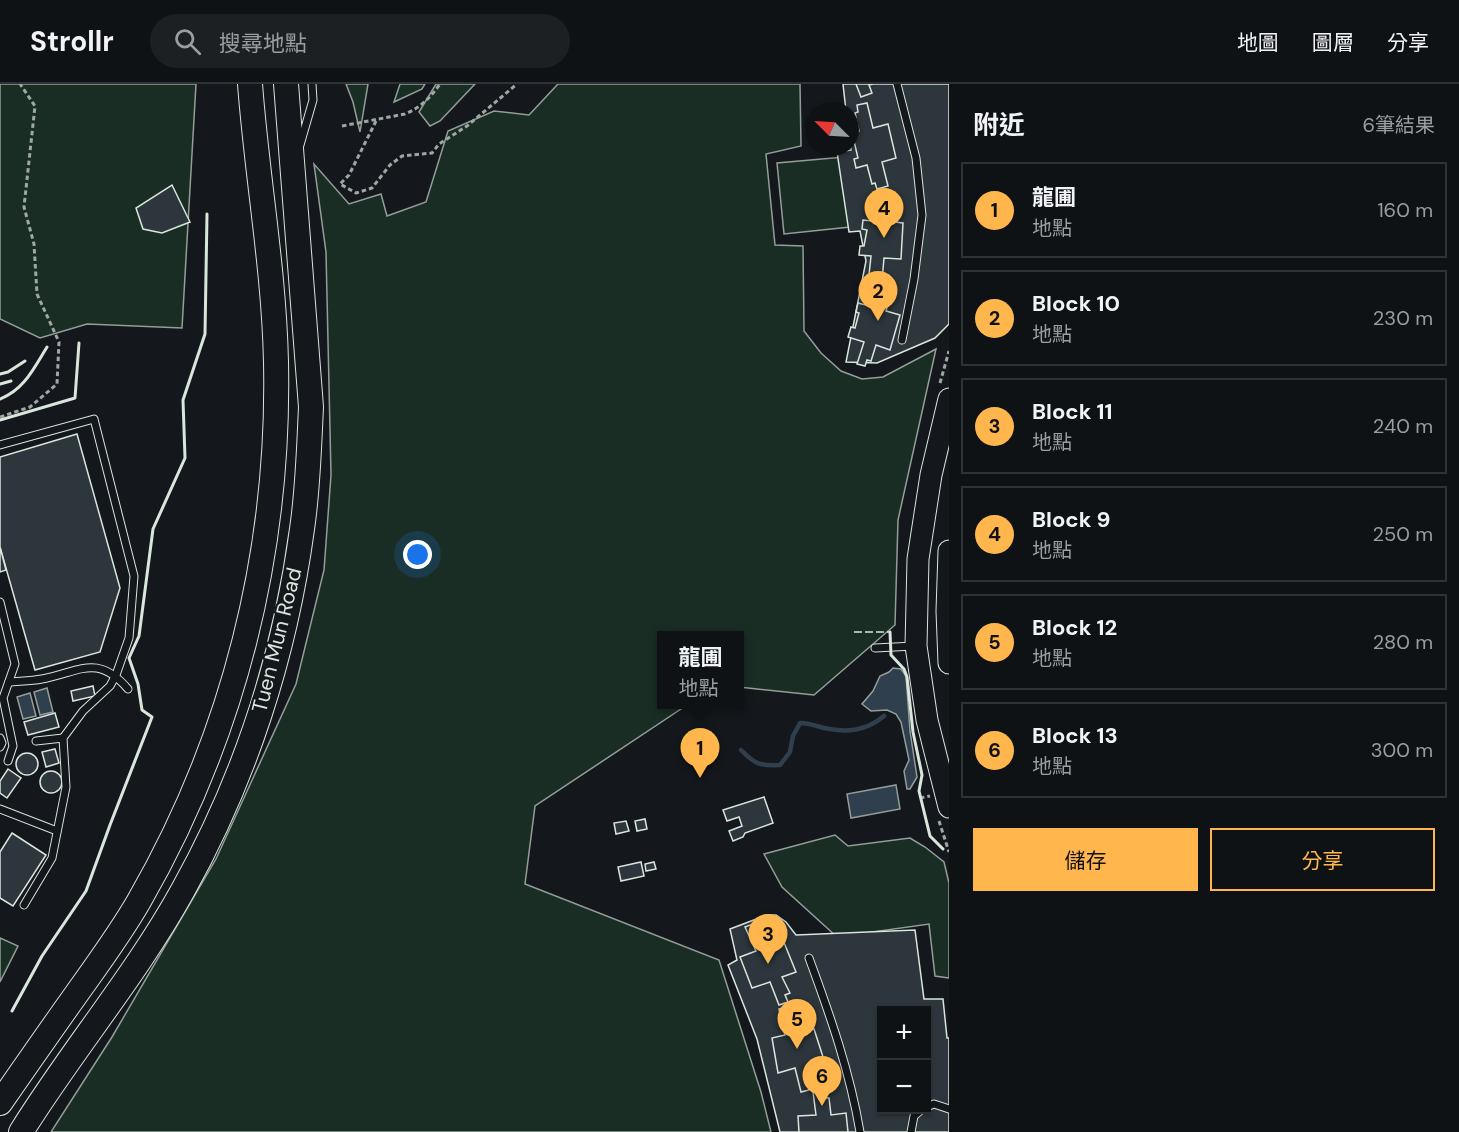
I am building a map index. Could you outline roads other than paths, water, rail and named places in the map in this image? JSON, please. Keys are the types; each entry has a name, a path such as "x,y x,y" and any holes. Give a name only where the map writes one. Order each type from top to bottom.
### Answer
{"highway":[{"name":"Tuen Mun Road","path":"0,1103 126,922 166,852 212,749 247,634 260,576 272,497 276,419 274,317 250,84"},
{"name":"Tuen Mun Road","path":"24,1128 142,957 183,891 226,801 268,688 288,609 302,529 309,449 310,395 286,84"}],"main road":[{"path":"940,801 916,646 918,559 931,475 949,399"},
{"path":"949,551 947,584 949,663"}],"lane":[{"path":"293,168 313,100 312,84"},
{"path":"897,84 916,158 922,215 914,279 902,340"},
{"path":"0,445 94,418 134,576 129,638 116,675 110,686 82,711 63,738 66,787 52,858 24,905"},
{"path":"0,602 15,664 3,698 13,746 8,761"},
{"path":"875,648 916,646"},
{"path":"9,682 42,679 91,666 116,675 128,689"},
{"path":"0,738 2,743 0,747"},
{"path":"36,741 63,738"},
{"path":"0,808 57,831"},
{"path":"809,958 836,1032 860,1132"},
{"path":"931,1105 934,1104 949,1109"},
{"path":"911,1132 916,1114"}],"water":[{"path":"893,668 901,669 906,676 910,731 917,777 910,789 907,789 904,771 909,760 901,722 896,714 887,710 871,711 862,704 873,691 880,676"},
{"path":"47,688 53,712 40,715 34,692"},
{"path":"30,693 36,716 23,719 17,697"},
{"path":"896,785 900,809 851,818 847,794"}],"waterway":[{"path":"741,750 758,763 780,765 790,752 793,736 800,723 832,730 856,730 884,716"}],"place":[{"name":"Block 9","path":"884,238"},
{"name":"Block 10","path":"878,321"},
{"name":"龍圃","path":"700,778"},
{"name":"Block 11","path":"768,964"},
{"name":"Block 12","path":"797,1049"},
{"name":"Block 13","path":"822,1106"}]}
